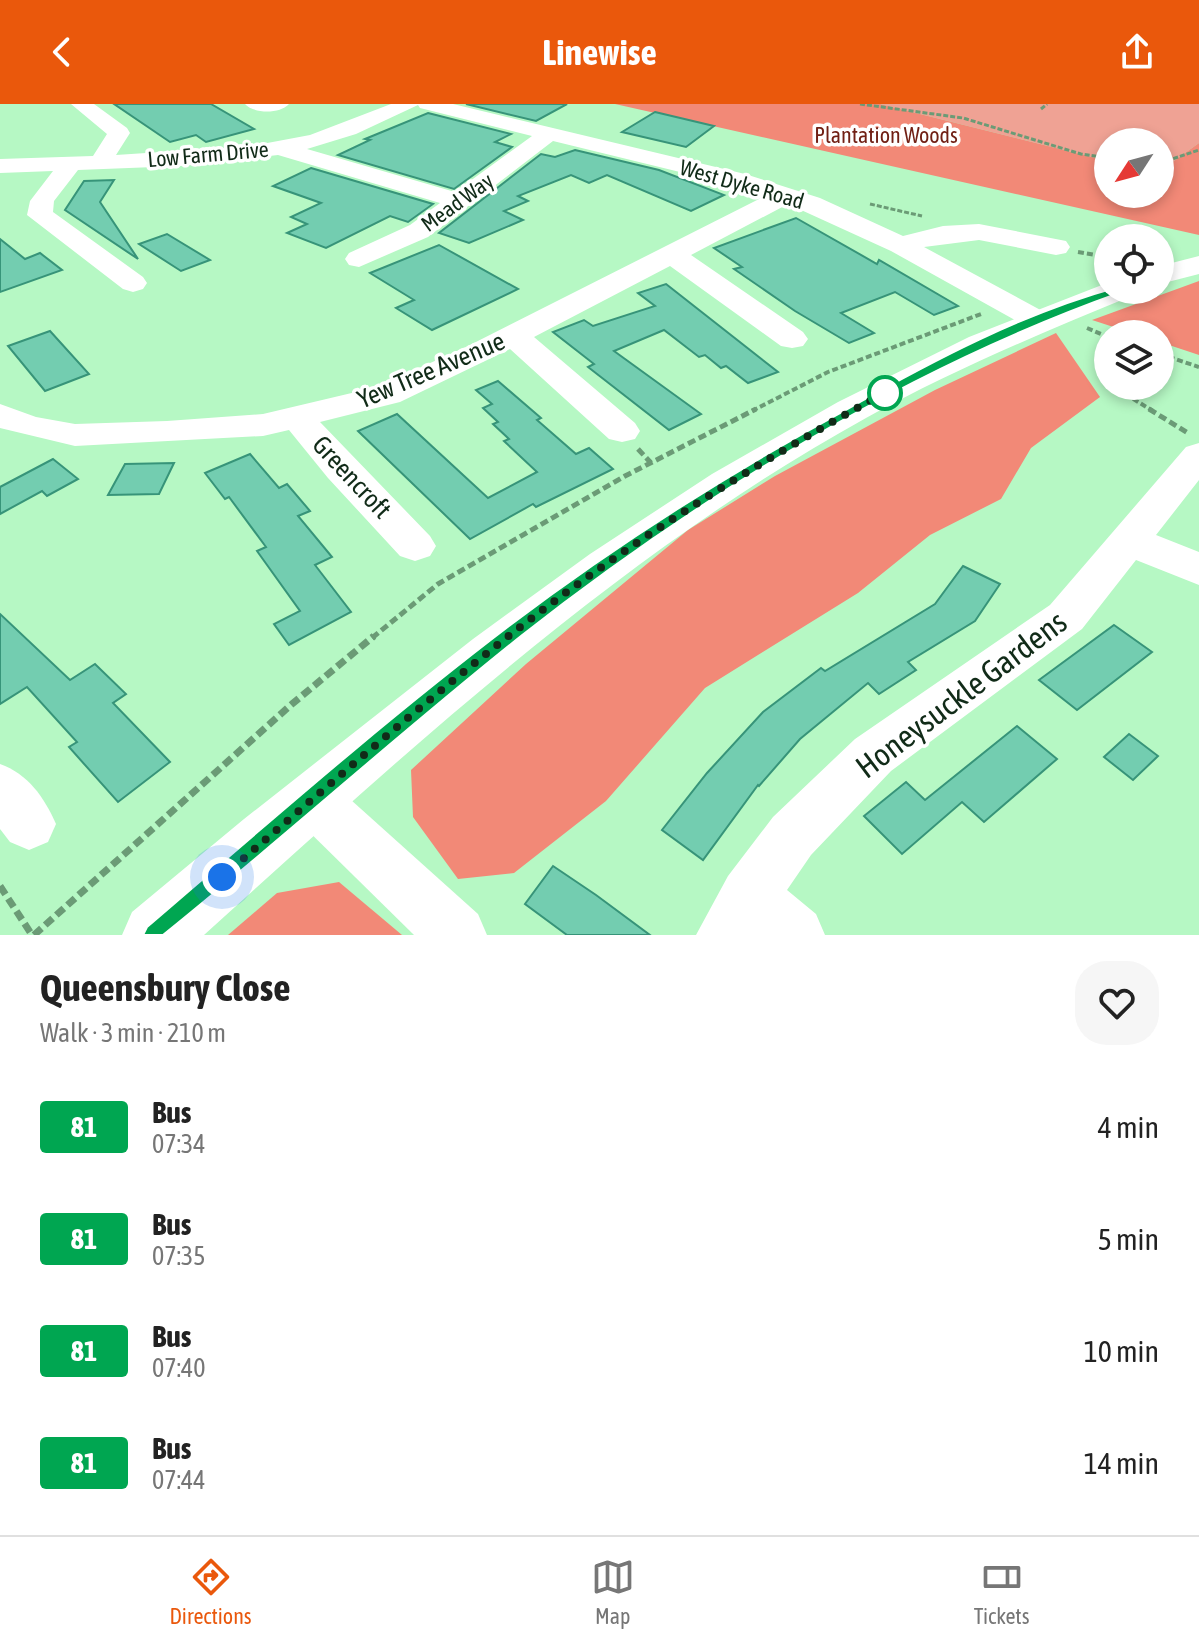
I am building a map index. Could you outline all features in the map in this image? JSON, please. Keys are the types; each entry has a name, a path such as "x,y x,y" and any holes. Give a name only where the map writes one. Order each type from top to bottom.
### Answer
{"main road":[{"path":"1174,271 1199,265"},
{"path":"155,935 312,799 517,630 674,518 778,452 874,399 1035,319 1094,298"}],"street":[{"path":"81,104 119,133 101,161"},
{"path":"255,104 279,104"},
{"name":"Low Farm Drive","path":"0,166 215,156 278,148 347,130 408,104"},
{"name":"West Dyke Road","path":"427,104 737,179 786,195 901,245 1035,319"},
{"name":"Mead Way","path":"359,259 419,231 547,135"},
{"path":"278,148 459,201"},
{"path":"71,163 42,201 40,215 133,283"},
{"name":"Yew Tree Avenue","path":"14,421 75,435 167,432 263,425 388,395 513,335 786,195"},
{"path":"849,221 890,208"},
{"path":"901,245 955,231 1019,237 1056,247"},
{"path":"670,253 773,334"},
{"path":"513,335 606,429"},
{"name":"Greencroft","path":"298,418 398,544"},
{"path":"0,449 14,421"},
{"name":"Honeysuckle Gardens","path":"737,916 792,836 873,755 1066,617 1199,455"},
{"path":"1128,540 1199,569"},
{"path":"312,799 457,935"},
{"path":"737,916 795,935"}],"path":[{"path":"860,104 963,118 1094,156"},
{"path":"1041,109 1047,104"},
{"path":"1174,158 1199,150"},
{"path":"0,886 33,935 292,704 438,584 625,476 828,372 985,312 973,305"},
{"path":"1174,359 1199,367"},
{"path":"1135,400 1199,440"}],"shaded area":[{"path":"880,104 1199,104 1199,143 1174,161 1174,128 1094,128 1094,158"}],"green space":[{"name":"Plantation Woods","path":"615,104 880,104 1094,158 1094,208 1174,208 1174,161 1199,143 1199,235 1174,229 1174,224 1150,224"},
{"path":"1199,281 1199,355 1174,347 1174,320 1092,320 1136,304 1174,304 1174,290"},
{"path":"1056,333 1094,388 1096,400 1031,448 1001,499 930,535 858,593 705,688 606,801 514,873 458,879 413,817 411,770 526,664 688,530 775,476 935,390"},
{"path":"339,882 402,935 228,935 277,893"}],"building":[{"path":"114,104 211,104 254,129 206,142 196,135 170,142"},
{"path":"466,104 567,104 536,121"},
{"path":"655,112 714,126 686,147 622,132"},
{"path":"428,113 511,134 495,142 512,147 454,189 338,155 370,140 365,139"},
{"path":"575,150 659,170 724,195 691,211 607,175 589,183 571,175 518,196 528,201 504,211 523,220 469,243 439,233 541,154 555,157"},
{"path":"311,168 433,204 408,222 390,216 326,248 287,233 307,224 291,217 321,203 273,186"},
{"path":"114,180 100,202 138,259 65,210 84,181"},
{"path":"796,218 877,264 879,260 958,306 934,315 895,292 841,313 874,333 849,343 734,269 742,267 714,248"},
{"path":"167,234 210,260 181,271 139,244"},
{"path":"0,239 25,259 40,253 62,270 0,292"},
{"path":"439,245 518,289 432,330 396,308 414,300 370,273"},
{"path":"666,284 778,372 748,383 726,366 721,368 705,355 699,357 664,330 614,351 701,414 669,430 588,367 594,364 553,332 584,320 593,326 655,306 638,293"},
{"path":"50,331 89,374 45,391 8,346"},
{"path":"498,381 576,454 589,448 613,469 536,507 533,504 470,539 358,431 397,414 488,498 537,472 504,441 509,439 493,424 498,422 483,408 492,404 476,390"},
{"path":"250,454 279,488 287,484 310,511 298,516 332,557 315,565 351,612 289,645 274,624 300,611 257,551 266,547 229,497 225,499 205,473"},
{"path":"53,459 78,479 47,496 42,491 0,514 0,487"},
{"path":"174,463 159,494 108,495 125,464"},
{"path":"963,566 1000,584 975,621 908,662 916,670 879,694 868,683 800,739 758,785 703,860 662,830 707,773 763,712 821,668 825,671 935,604"},
{"path":"0,614 70,680 95,664 126,694 113,703 170,762 118,802 69,747 77,742 27,687 0,704"},
{"path":"1114,625 1152,652 1077,710 1039,680"},
{"path":"1017,726 1057,759 984,822 962,802 902,854 864,816 906,782 925,800"},
{"path":"1129,734 1158,756 1133,780 1104,757"},
{"path":"553,866 650,935 567,935 525,904"}],"bus line":[{"name":"81","path":"155,935 366,752 517,630 674,518 778,452 915,376 1035,319 1094,298"}],"route":[{"path":"222,877 366,752 517,630 674,518 778,452 888,391 885,393"}]}
